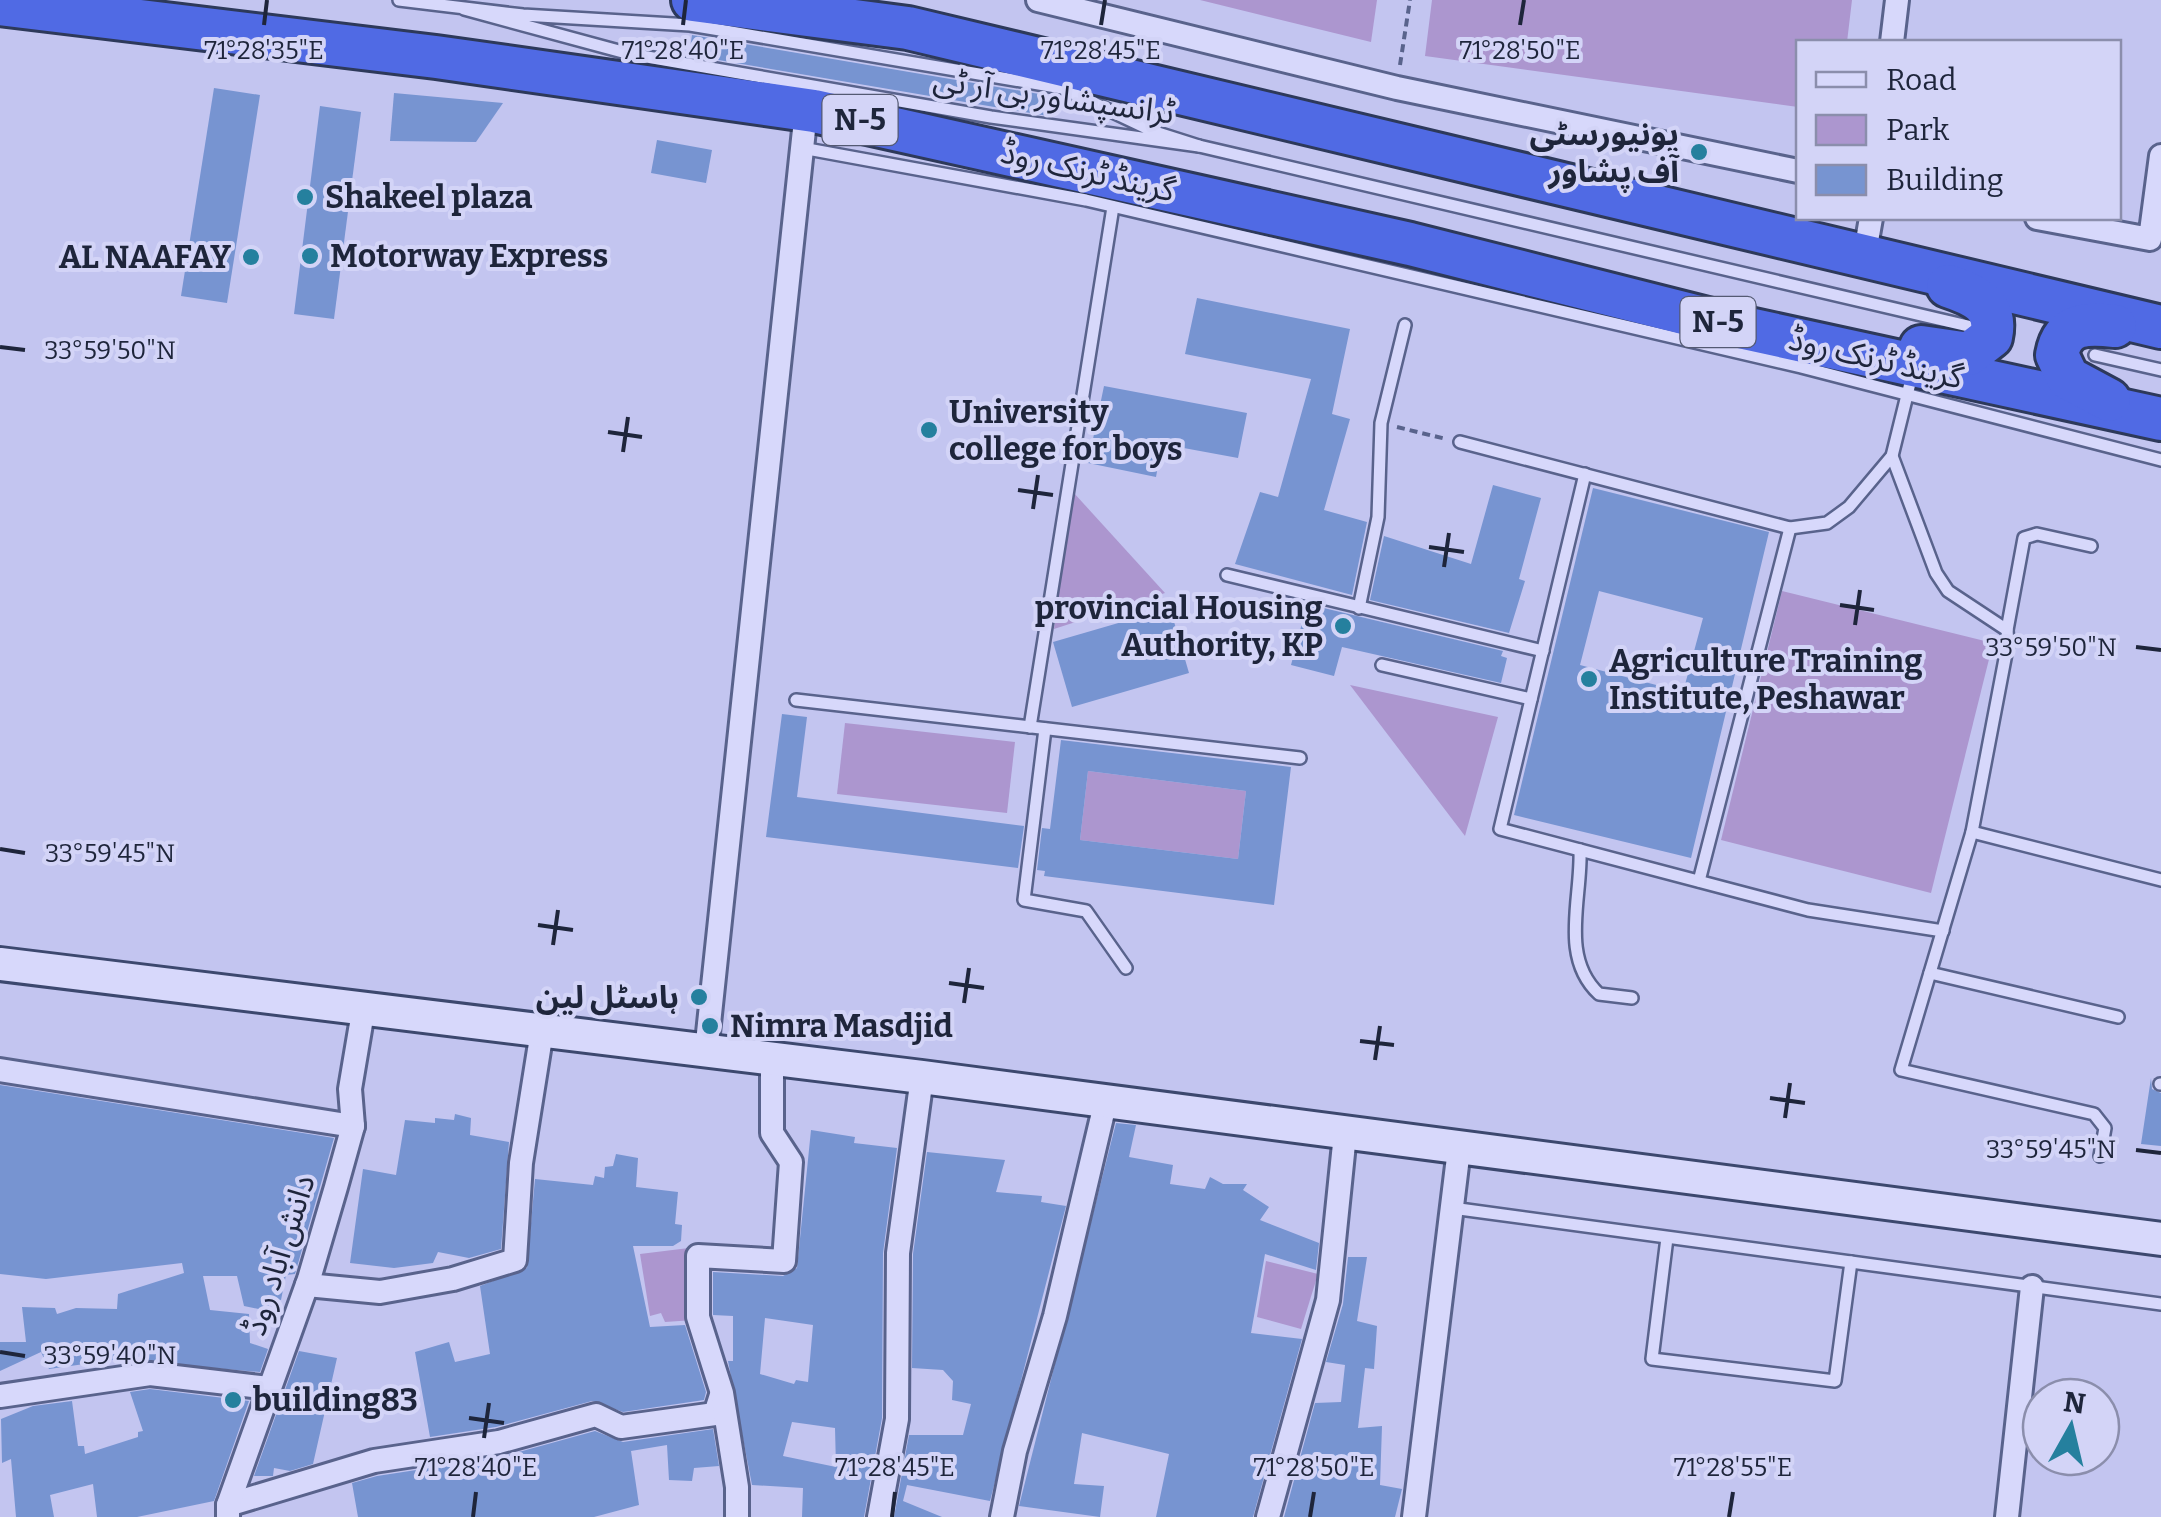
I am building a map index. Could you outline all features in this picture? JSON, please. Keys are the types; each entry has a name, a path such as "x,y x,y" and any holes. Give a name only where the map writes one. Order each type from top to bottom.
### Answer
{"highway":[{"path":"693,0 908,28 1869,245 2161,328"},
{"name":"گرینڈ ٹرنک روڈ","path":"0,4 436,57 802,128 966,142 1410,244 1735,326 1910,382 2161,419"},
{"path":"1735,326 1779,324 1835,330 1953,353 1969,354 1984,346 1994,324 1983,301 1869,245"},
{"path":"2161,328 2078,325 2063,336 2057,355 2061,368 2076,385 2161,419"}],"street":[{"path":"1038,0 1397,88 1796,171"},
{"path":"1892,40 1897,0"},
{"path":"706,1052 802,128"},
{"path":"2047,220 2150,240 2161,156"},
{"path":"0,964 922,1076 2161,1239"},
{"name":"دانش آباد روڈ","path":"228,1511 307,1285 353,1126 350,1089 364,1006"},
{"path":"307,1285 380,1292 454,1278 515,1260 521,1164 542,1031"},
{"path":"737,1517 737,1487 722,1393 698,1317 698,1256 784,1261 791,1162 772,1133 772,1059"},
{"path":"0,1070 353,1126"},
{"path":"879,1517 897,1419 898,1253 922,1076"},
{"path":"1002,1517 1015,1451 1055,1316 1106,1100"},
{"path":"1268,1517 1328,1300 1345,1134"},
{"path":"1414,1517 1459,1149"},
{"path":"2006,1517 2032,1287"},
{"path":"0,1396 150,1374 270,1388"},
{"path":"228,1511 374,1461 499,1442 596,1416 621,1426 715,1414 722,1393"}],"lane":[{"path":"399,0 464,8"},
{"name":"ٹرانسپشاور بی آر ٹی","path":"464,8 690,25 1062,88 1155,132 1199,146 1968,326"},
{"name":"ٹرانسپشاور بی آر ٹی","path":"464,8 630,54 991,118 1199,146"},
{"path":"0,15 310,52 621,99"},
{"path":"802,128 992,180 1715,347 1910,382 2161,460"},
{"path":"1030,727 1113,207"},
{"path":"1359,608 1378,517 1381,423 1405,325"},
{"path":"2095,355 2161,370"},
{"path":"1460,442 1790,528 1827,523 1849,507 1892,456 1910,382"},
{"path":"1892,456 1936,573 1948,591 2007,630"},
{"path":"1586,474 1500,830 1808,910 1943,931"},
{"path":"1699,881 1790,528"},
{"path":"2091,546 2037,534 2024,538 2007,630 2000,701 1972,832 1900,1070 2094,1114 2105,1128 2100,1156"},
{"path":"1228,574 1543,651"},
{"path":"1382,665 1532,699"},
{"path":"796,700 1300,758"},
{"path":"1046,728 1024,900 1086,911 1126,968"},
{"path":"1972,832 2161,880"},
{"path":"1580,850 1575,944 1582,972 1600,994 1632,998"},
{"path":"1930,974 2118,1017"},
{"path":"1452,1208 2161,1304"},
{"path":"1667,1238 1652,1359 1835,1381 1851,1262"}],"path":[{"path":"1397,88 1410,0"},
{"path":"1381,423 1460,442"}],"green space":[{"path":"1200,0 1377,0 1371,42"},
{"path":"1432,0 1852,0 1847,40 1796,40 1796,107 1425,56"},
{"path":"1073,492 1165,593 1054,629"},
{"path":"1782,591 1993,643 1931,893 1721,840"},
{"path":"1350,685 1498,717 1465,836"},
{"path":"845,723 1015,742 1007,813 837,794"},
{"path":"1088,771 1246,791 1238,859 1080,840"},
{"path":"689,1248 694,1320 665,1322 661,1313 650,1316 640,1254"},
{"path":"1266,1261 1318,1274 1301,1329 1257,1317"}],"building":[{"path":"692,35 1051,96 1048,116 689,55"},
{"path":"214,88 260,95 227,303 181,296"},
{"path":"394,93 503,103 476,142 390,141"},
{"path":"320,106 361,112 334,319 294,314"},
{"path":"657,140 712,150 706,183 651,173"},
{"path":"1197,298 1350,329 1332,414 1350,419 1324,510 1367,522 1352,595 1235,564 1260,492 1278,497 1311,379 1185,354"},
{"path":"1104,386 1247,413 1238,458 1162,444 1156,477 1088,463"},
{"path":"1493,485 1541,498 1519,579 1525,581 1509,633 1370,600 1384,536 1471,564"},
{"name":"Agriculture Training Institute, Peshawar","path":"1593,488 1769,532 1691,858 1514,815","holes":["1599,591 1703,618 1683,692 1580,665"]},
{"name":"provincial Housing Authority, KP","path":"1307,604 1503,651 1501,656 1507,658 1501,683 1342,647 1334,676 1291,665"},
{"path":"1170,608 1189,673 1072,707 1053,642"},
{"path":"782,714 807,717 797,797 1024,826 1018,868 766,837"},
{"path":"1061,740 1291,767 1274,905 1044,876 1045,871 1037,870 1042,828 1050,829","holes":["1088,771 1246,791 1238,859 1080,840"]},
{"path":"2151,1078 2152,1089 2161,1093 2161,1146 2141,1144"},
{"path":"0,1085 334,1138 295,1274 286,1275 281,1300 270,1298 268,1311 244,1306 237,1276 203,1276 210,1310 249,1314 250,1343 268,1349 260,1372 135,1361 134,1357 49,1369 41,1352 0,1371 0,1342 26,1342 22,1307 55,1308 57,1314 76,1308 117,1309 118,1294 184,1273 182,1263 46,1279 0,1274"},
{"path":"455,1114 471,1118 470,1135 509,1142 501,1249 469,1258 438,1252 433,1263 394,1268 350,1263 363,1169 396,1175 405,1120 435,1123 435,1118 454,1120"},
{"path":"1116,1123 1136,1125 1129,1157 1173,1165 1170,1184 1205,1189 1210,1177 1223,1184 1247,1184 1243,1190 1269,1207 1260,1220 1319,1243 1316,1270 1265,1254 1251,1333 1302,1339 1253,1517 1156,1517 1169,1454 1082,1433 1074,1484 1104,1486 1100,1517 1019,1506"},
{"path":"811,1130 855,1137 854,1143 897,1148 883,1253 882,1418 864,1517 802,1517 803,1488 752,1485 728,1361 733,1361 733,1316 713,1315 713,1272 783,1276 797,1268","holes":["765,1318 813,1325 808,1382 796,1380 794,1384 760,1374","792,1422 835,1428 836,1467 783,1456"]},
{"path":"927,1152 1005,1160 996,1192 1042,1196 1041,1202 1066,1206 990,1501 907,1485 903,1501 942,1517 894,1517 909,1435 963,1435 971,1404 952,1400 953,1381 943,1370 912,1368 913,1254"},
{"path":"616,1154 638,1158 636,1187 678,1192 675,1224 682,1225 681,1241 673,1246 633,1246 650,1327 685,1325 706,1392 704,1400 623,1412 592,1401 496,1427 430,1437 415,1352 449,1342 455,1362 490,1354 480,1286 527,1268 535,1179 593,1185 595,1176 604,1178 605,1167 613,1166"},
{"path":"1348,1257 1367,1257 1357,1321 1377,1326 1374,1369 1365,1368 1358,1428 1382,1426 1380,1485 1402,1489 1395,1517 1284,1517 1315,1403 1341,1402 1345,1365 1326,1362 1343,1304"},
{"path":"299,1351 337,1358 313,1464 290,1471 274,1468 273,1476 254,1476"},
{"path":"150,1389 249,1401 214,1501 137,1517 97,1517 93,1484 50,1495 54,1517 16,1517 11,1459 2,1463 1,1419 33,1406 72,1401 78,1446 84,1446 85,1454 138,1437 138,1432 143,1431 130,1392"},
{"path":"713,1429 719,1466 694,1468 692,1481 669,1480 667,1445 631,1451 639,1505 594,1517 358,1517 352,1483 377,1476 501,1457 595,1431 623,1442"}],"place":[{"name":"یونیورسٹی آف پشاور","path":"1699,152"},
{"name":"Shakeel plaza","path":"305,197"},
{"name":"Motorway Express","path":"310,256"},
{"name":"AL NAAFAY","path":"251,257"},
{"name":"University college for boys","path":"929,430"},
{"name":"provincial Housing Authority, KP","path":"1343,626"},
{"name":"Agriculture Training Institute, Peshawar","path":"1589,679"},
{"name":"ہاسٹل لین","path":"699,997"},
{"name":"Nimra Masdjid","path":"710,1026"},
{"name":"building83","path":"233,1400"}]}
